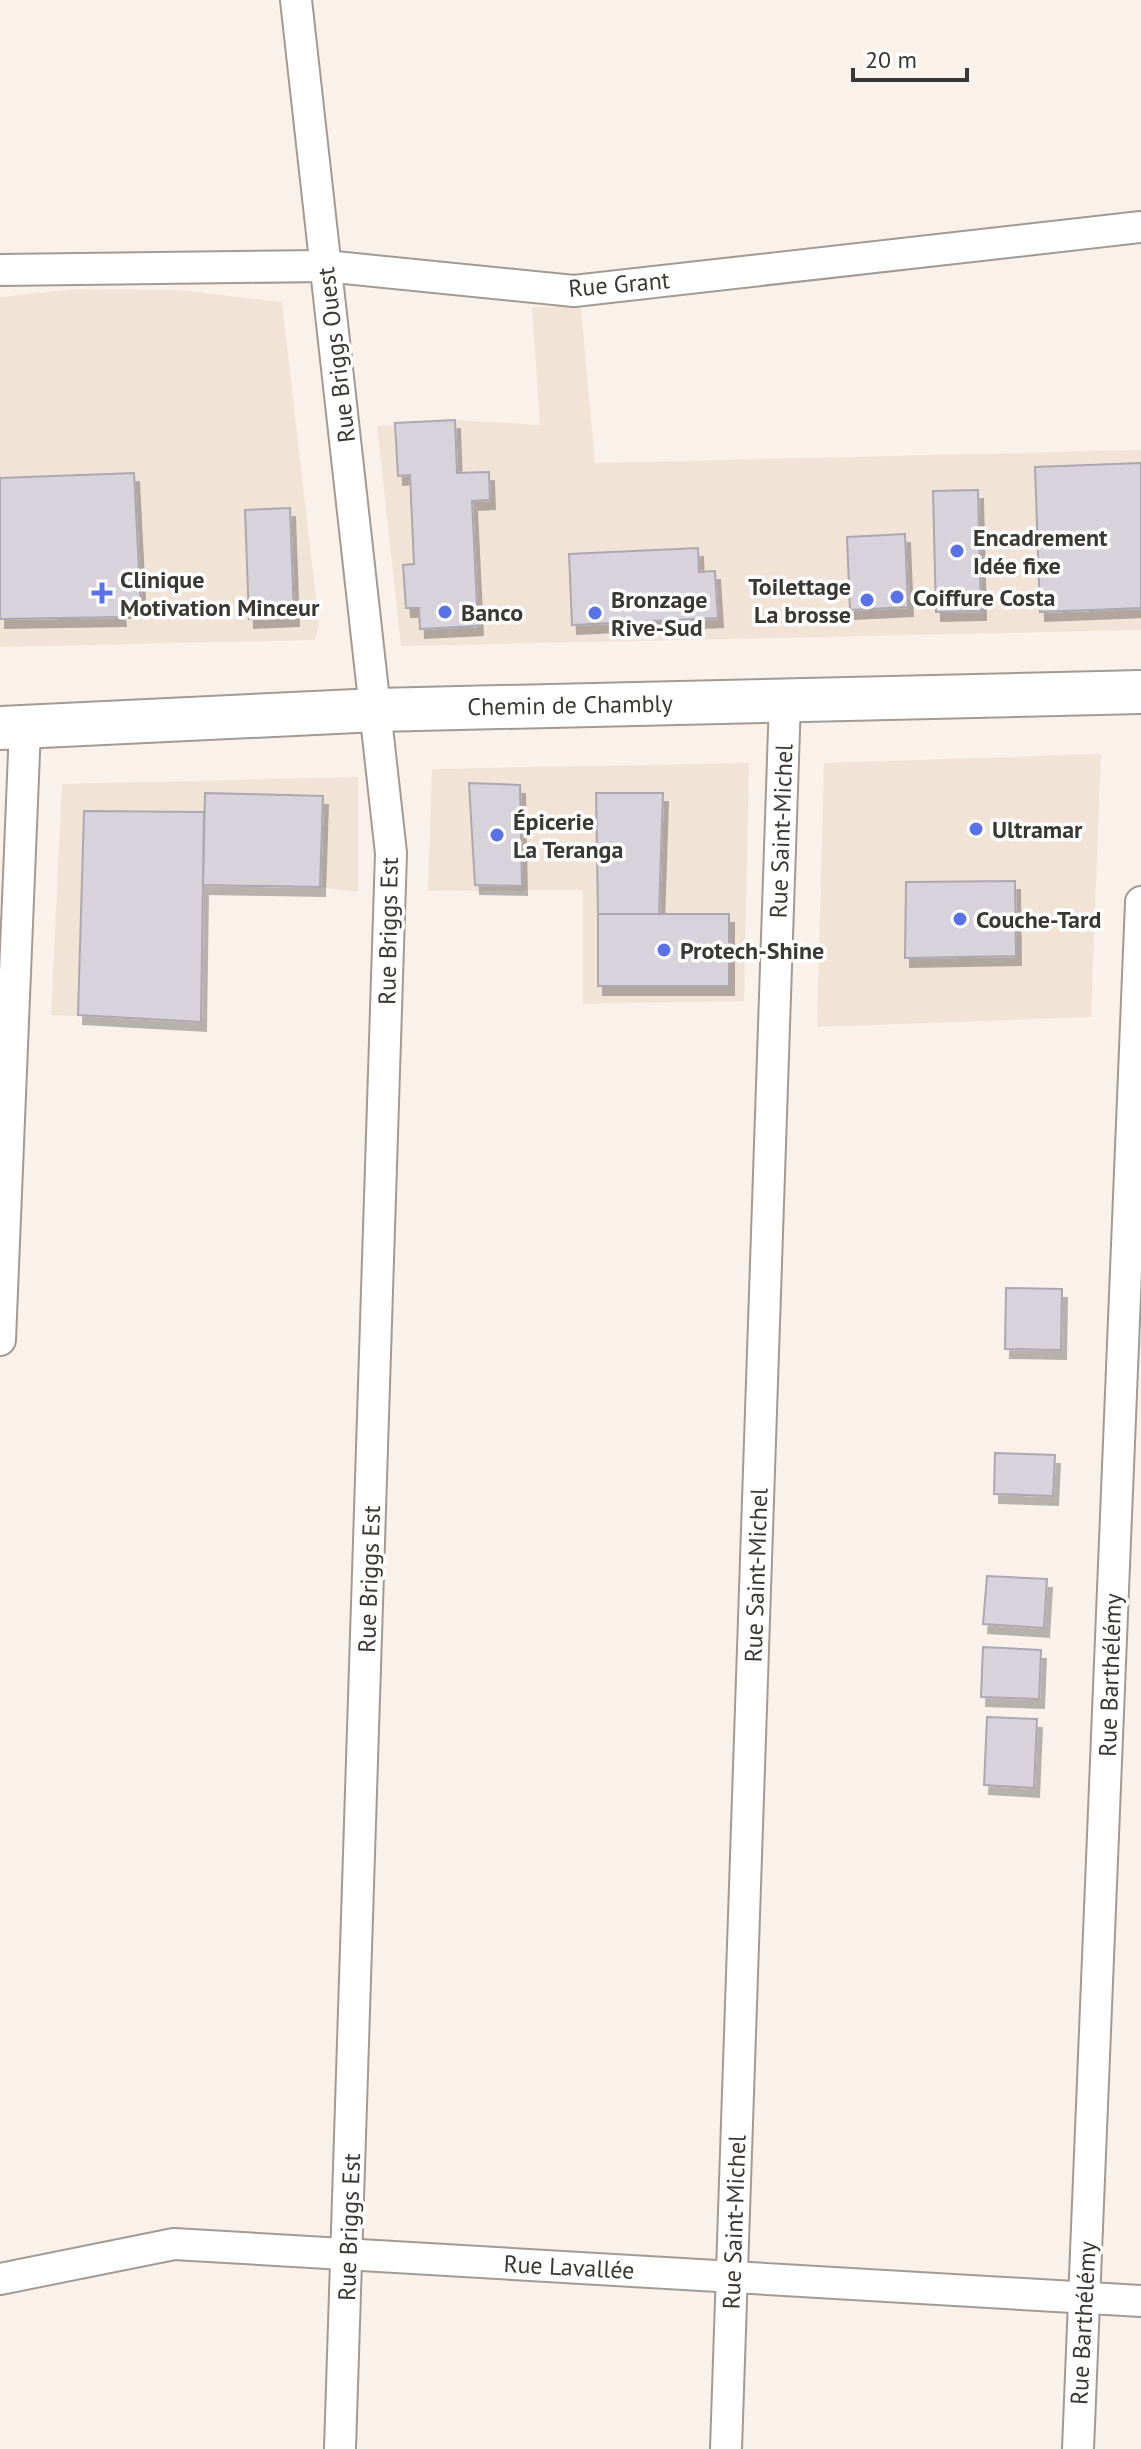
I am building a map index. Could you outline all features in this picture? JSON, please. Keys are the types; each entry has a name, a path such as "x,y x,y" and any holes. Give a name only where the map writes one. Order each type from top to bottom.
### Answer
{"main road":[{"name":"Chemin de Chambly","path":"12,728 377,710 1141,692"}],"street":[{"name":"Rue Briggs Ouest","path":"296,0 377,710"},
{"name":"Rue Grant","path":"0,270 325,266 574,291 1141,227"},
{"name":"Rue Saint-Michel","path":"726,2449 785,700"},
{"name":"Rue Briggs Est","path":"340,2449 391,853 377,710"},
{"path":"0,1340 12,728"},
{"name":"Rue Barthélémy","path":"1078,2449 1141,902"},
{"name":"Rue Lavallée","path":"0,2279 174,2244 1141,2301"}],"shaded area":[{"path":"75,289 178,290 282,302 319,625 315,640 0,647 0,297"},
{"path":"532,307 581,307 595,463 1141,450 1141,630 401,646 377,426 455,420 540,425"},
{"path":"1101,754 1091,1017 817,1027 824,763"},
{"path":"749,763 744,1001 583,1004 583,890 428,891 432,769"},
{"path":"358,777 358,892 320,887 203,885 201,1022 51,1015 62,784"}],"building":[{"path":"455,420 457,473 489,472 490,500 472,501 478,626 420,629 419,608 406,608 403,565 414,564 410,475 398,476 395,423"},
{"path":"1141,463 1141,608 1040,612 1035,467"},
{"path":"134,473 141,609 120,609 121,617 0,619 0,478"},
{"name":"Encadrement Idée fixe","path":"978,490 981,611 936,612 933,491"},
{"path":"290,508 294,617 249,619 245,510"},
{"path":"905,534 908,607 850,610 847,537"},
{"path":"698,548 699,572 715,571 718,618 572,625 569,554"},
{"name":"Épicerie La Teranga","path":"469,783 520,785 522,886 475,885"},
{"path":"205,793 323,796 320,887 203,885"},
{"path":"596,793 663,793 659,914 598,914"},
{"path":"84,811 204,812 201,1022 78,1015"},
{"name":"Couche-Tard","path":"1015,881 1016,956 905,958 906,882"},
{"name":"Protech-Shine","path":"598,914 729,914 729,986 598,986"},
{"path":"1006,1288 1062,1289 1061,1350 1005,1349"},
{"path":"995,1453 1055,1455 1053,1496 994,1494"},
{"path":"987,1576 1047,1579 1044,1628 983,1624"},
{"path":"983,1647 1041,1650 1039,1699 981,1697"},
{"path":"987,1717 1037,1719 1034,1788 984,1785"}],"place":[{"name":"Encadrement Idée fixe","path":"957,551"},
{"name":"Clinique Motivation Minceur","path":"102,593"},
{"name":"Coiffure Costa","path":"897,597"},
{"name":"Toilettage La brosse","path":"867,600"},
{"name":"Banco","path":"445,612"},
{"name":"Bronzage Rive-Sud","path":"595,613"},
{"name":"Ultramar","path":"976,829"},
{"name":"Épicerie La Teranga","path":"497,835"},
{"name":"Couche-Tard","path":"960,919"},
{"name":"Protech-Shine","path":"664,950"}]}
